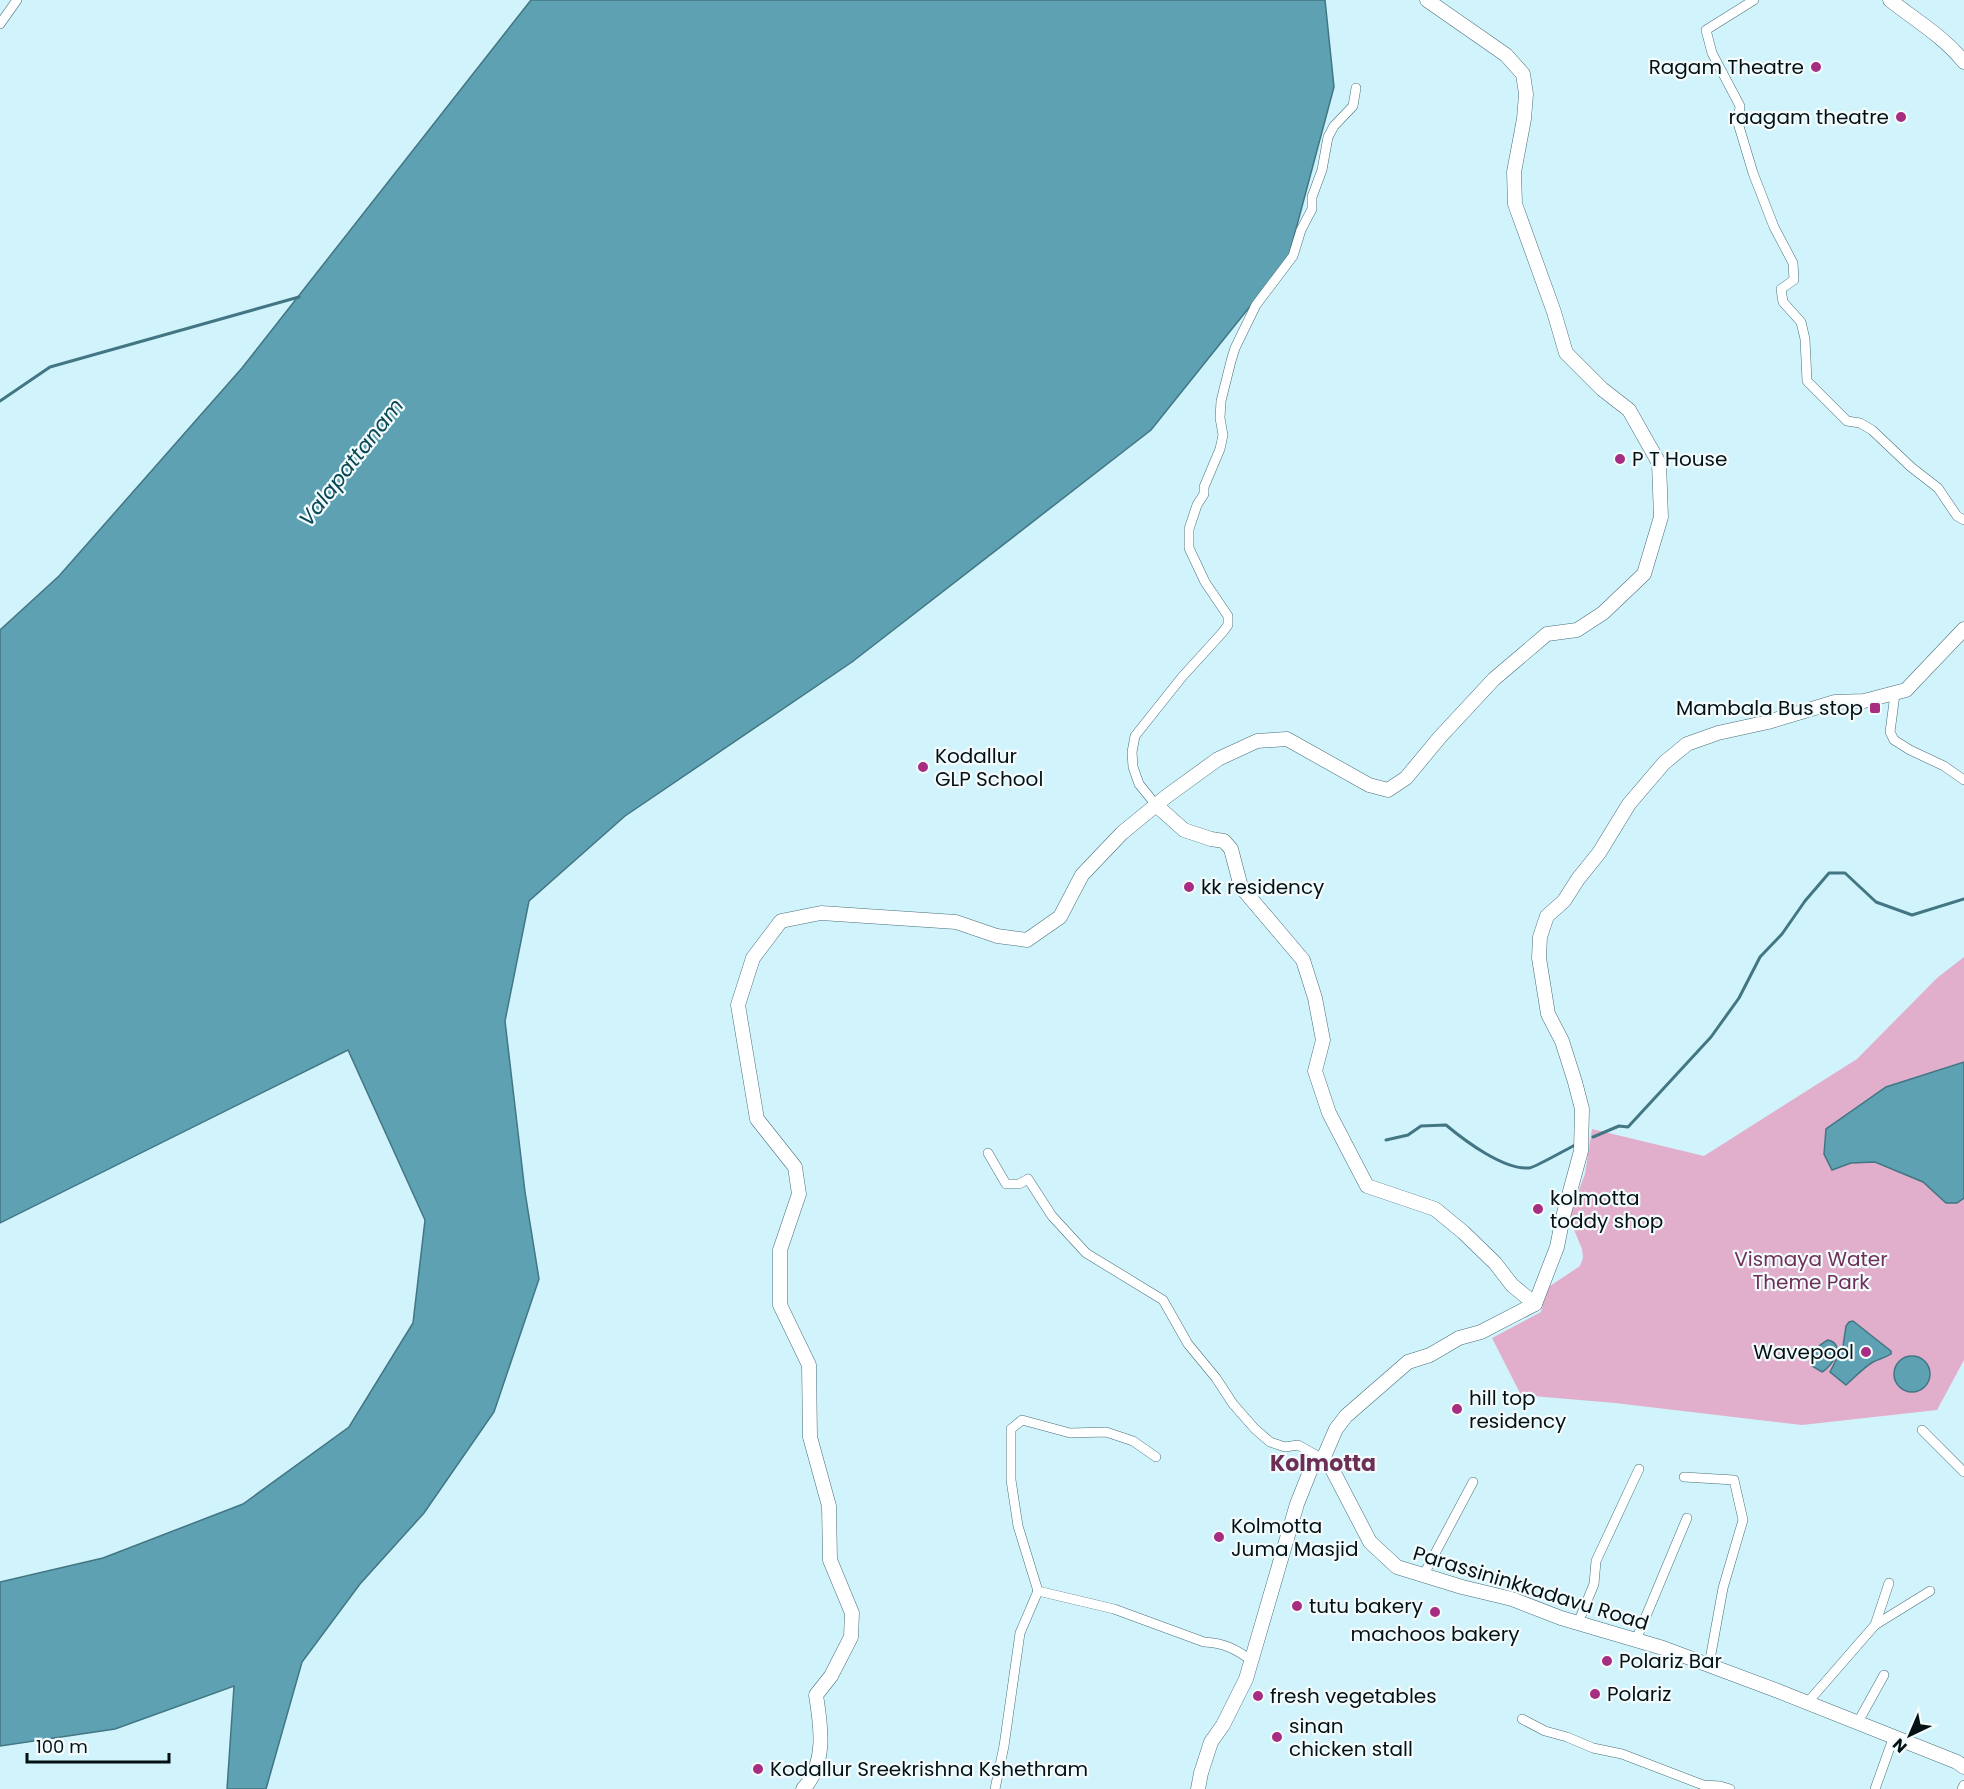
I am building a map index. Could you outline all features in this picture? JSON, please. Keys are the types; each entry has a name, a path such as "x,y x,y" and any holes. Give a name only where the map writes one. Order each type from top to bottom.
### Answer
{"street":[{"path":"0,24 17,0"},
{"path":"803,1789 809,1782 820,1756 821,1724 816,1695 831,1676 851,1637 852,1613 830,1560 829,1506 810,1437 809,1365 780,1305 780,1250 799,1194 795,1167 757,1119 738,1005 753,958 781,921 820,913 956,922 996,936 1027,940 1060,917 1082,875 1122,833 1218,759 1257,741 1287,739 1369,785 1388,790 1406,778 1440,737 1494,679 1546,634 1577,630 1603,613 1644,574 1661,517 1659,463 1629,410 1602,389 1566,353 1554,312 1515,204 1514,172 1527,94 1522,74 1506,55 1426,0"},
{"path":"1754,0 1706,30 1712,53 1740,106 1738,123 1754,173 1774,227 1793,263 1794,280 1781,289 1783,302 1801,322 1805,339 1807,381 1847,421 1860,423 1872,430 1911,467 1938,488 1957,516 1964,520"},
{"path":"1890,0 1925,24 1964,62"},
{"path":"1356,88 1353,106 1334,126 1328,137 1322,170 1312,197 1312,209 1301,231 1293,256 1256,305 1235,348 1221,401 1220,418 1223,435 1220,449 1189,529 1189,548 1205,582 1228,616 1228,625 1175,684 1135,736 1132,752 1133,767 1139,784 1156,805 1184,830 1224,842 1231,849 1241,887 1303,960 1315,998 1323,1040 1315,1071 1329,1113 1367,1186 1435,1209 1463,1232 1495,1263 1512,1285 1535,1304"},
{"path":"1198,1789 1211,1742 1223,1725 1242,1688 1252,1662 1306,1478 1313,1464 1323,1459 1336,1429 1346,1416 1408,1362 1430,1355 1459,1338 1481,1332 1535,1304 1557,1247 1581,1151 1582,1109 1562,1041 1548,1014 1539,958 1540,937 1547,916 1564,901 1599,853 1629,804 1664,763 1687,744 1718,733 1768,722 1835,702 1864,702 1906,690 1964,629"},
{"path":"1895,694 1890,732 1894,740 1944,766 1964,780"},
{"path":"988,1153 1006,1184 1019,1184 1028,1179 1057,1222 1086,1252 1163,1300 1188,1344 1216,1378 1233,1404 1255,1429 1270,1442 1285,1447 1298,1445 1323,1459"},
{"path":"995,1789 1004,1746 1020,1633 1038,1591 1018,1526 1011,1480 1011,1429 1022,1419 1070,1433 1106,1432 1133,1441 1156,1457"},
{"path":"1922,1430 1964,1472"},
{"name":"Parassininkkadavu Road","path":"1323,1459 1332,1469 1370,1542 1397,1567 1512,1599 1709,1665 1894,1736 1964,1767"},
{"path":"1578,1623 1594,1584 1596,1561 1639,1469"},
{"path":"1684,1477 1734,1480 1743,1520 1723,1588 1709,1665"},
{"path":"1423,1576 1473,1482"},
{"path":"1636,1640 1686,1518"},
{"path":"1875,1625 1889,1583"},
{"path":"1038,1591 1114,1609 1204,1642 1219,1642 1240,1652 1252,1662"},
{"path":"1808,1702 1875,1625 1930,1591"},
{"path":"1858,1722 1884,1675"},
{"path":"1522,1719 1545,1731 1593,1748 1622,1754 1703,1785 1730,1789"},
{"path":"1875,1789 1894,1736"}],"green space":[{"name":"Vismaya Water Theme Park","path":"1964,957 1964,1360 1937,1410 1802,1425 1615,1403 1521,1395 1492,1338 1541,1312 1547,1288 1580,1266 1583,1258 1582,1249 1570,1220 1571,1211 1585,1174 1592,1129 1704,1156 1857,1059 1937,978"}],"water":[{"name":"Valapattanam","path":"531,0 1325,0 1334,87 1288,259 1151,430 852,662 625,816 529,901 505,1021 525,1192 539,1279 494,1412 424,1513 360,1584 302,1662 266,1789 227,1789 234,1686 115,1729 0,1746 0,1582 103,1558 243,1504 349,1427 413,1323 425,1220 348,1050 0,1223 0,630 59,576 242,368"},
{"path":"1964,1062 1964,1198 1957,1203 1946,1203 1923,1182 1875,1162 1851,1163 1832,1170 1824,1154 1826,1129 1886,1087"},
{"name":"Wavepool","path":"1853,1321 1891,1351 1891,1354 1869,1364 1846,1385 1830,1372 1843,1346 1846,1326"},
{"path":"1828,1340 1834,1343 1837,1351 1833,1361 1822,1372 1812,1366 1812,1358 1818,1347"},
{"path":"1912,1356 1925,1361 1930,1374 1925,1387 1912,1392 1899,1387 1894,1374 1899,1361"}],"waterway":[{"path":"0,401 50,367 299,297"},
{"path":"1593,1137 1619,1126 1628,1127 1711,1037 1739,998 1760,957 1782,934 1805,901 1829,873 1845,873 1876,902 1912,915 1964,899"},
{"path":"1386,1140 1408,1135 1421,1126 1446,1125 1474,1146 1497,1159 1508,1164 1529,1168 1575,1145"}],"place":[{"name":"Ragam Theatre","path":"1816,67"},
{"name":"raagam theatre","path":"1901,117"},
{"name":"P T House","path":"1620,459"},
{"name":"Mambala Bus stop","path":"1875,708"},
{"name":"Kodallur GLP School","path":"923,767"},
{"name":"kk residency","path":"1189,887"},
{"name":"kolmotta toddy shop","path":"1538,1209"},
{"name":"Wavepool","path":"1866,1352"},
{"name":"hill top residency","path":"1457,1409"},
{"name":"Kolmotta Juma Masjid","path":"1219,1537"},
{"name":"tutu bakery","path":"1297,1606"},
{"name":"machoos bakery","path":"1435,1612"},
{"name":"Polariz Bar","path":"1607,1661"},
{"name":"Polariz","path":"1595,1694"},
{"name":"fresh vegetables","path":"1258,1696"},
{"name":"sinan chicken stall","path":"1277,1737"},
{"name":"Kodallur Sreekrishna Kshethram","path":"758,1769"}],"district":[{"name":"Kolmotta","path":"1323,1463"}]}
